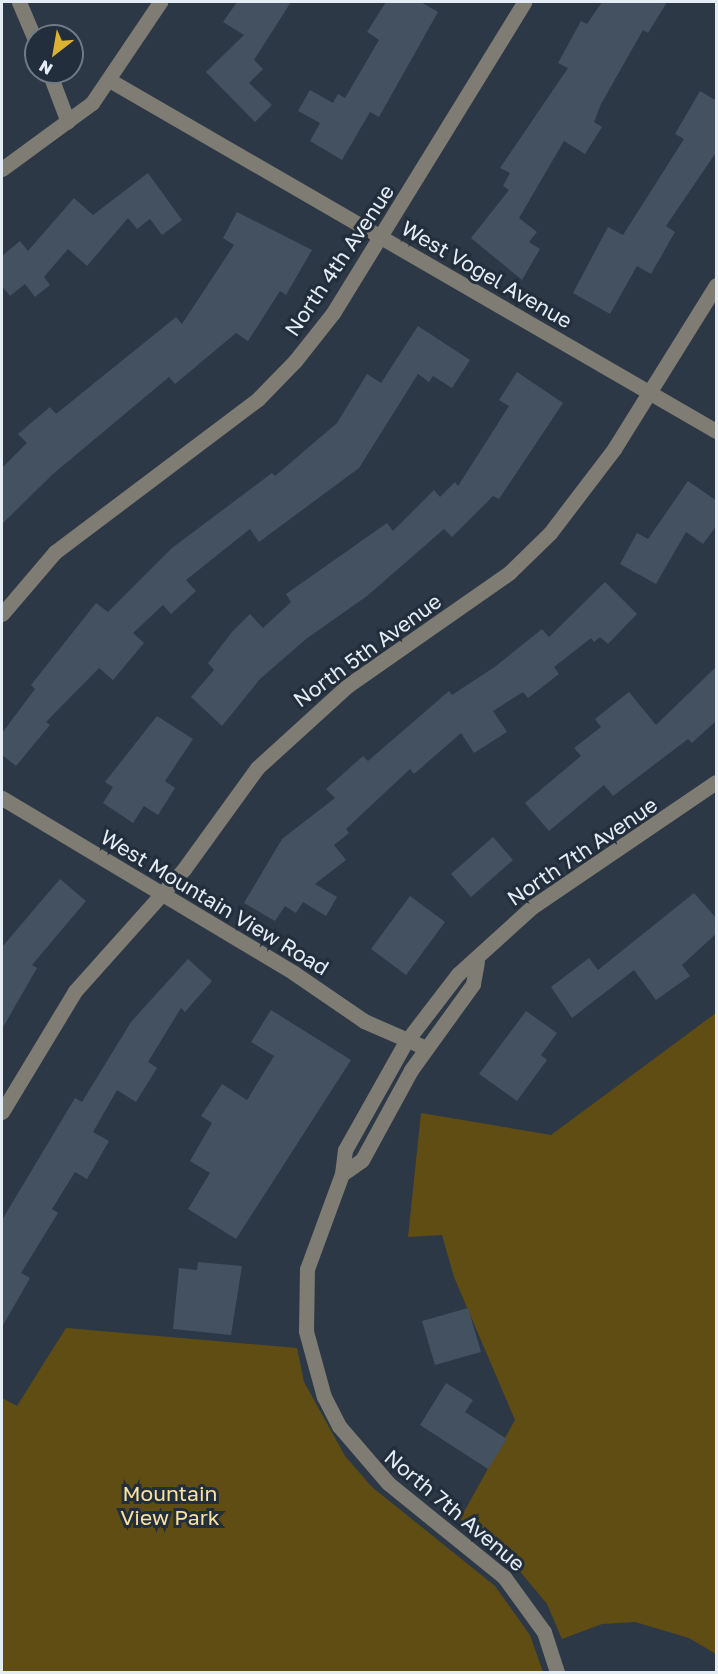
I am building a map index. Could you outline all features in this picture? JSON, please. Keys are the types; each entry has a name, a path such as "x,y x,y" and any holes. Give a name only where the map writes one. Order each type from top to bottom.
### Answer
{"street":[{"path":"19,2 28,24"},
{"path":"2,169 68,122 111,81 160,2"},
{"name":"North 4th Avenue","path":"2,614 55,552 258,399 333,313 524,2"},
{"name":"West Vogel Avenue","path":"111,81 717,431"},
{"path":"53,84 68,122"},
{"name":"North 5th Avenue","path":"2,1112 75,991 160,892 184,869 258,768 300,724 509,573 550,533 651,393 717,285"},
{"name":"North 7th Avenue","path":"557,1672 529,1605 486,1560 366,1462 339,1426 319,1382 306,1331 307,1269 342,1174 345,1150 405,1043 458,974 477,961 532,907 717,782"},
{"name":"West Mountain View Road","path":"2,798 405,1043 426,1048"},
{"path":"342,1174 362,1160 426,1048 473,984 477,961"}],"green space":[{"path":"716,1013 716,1654 689,1638 635,1622 602,1624 562,1639 547,1604 518,1569 460,1519 515,1420 454,1277 442,1235 408,1237 421,1113 551,1135"},
{"name":"Mountain View Park","path":"66,1328 297,1348 304,1382 345,1456 372,1487 495,1586 530,1635 543,1672 2,1672 2,1398 17,1406"}],"building":[{"path":"237,2 291,2 254,60 263,69 249,83 272,105 255,122 206,72 244,35 223,22"},
{"path":"386,2 421,2 438,12 379,117 370,112 342,160 310,141 320,123 298,111 310,90 333,103 338,94 345,98 379,40 367,32"},
{"path":"602,2 667,2 648,33 643,30 601,104 594,122 602,127 585,154 564,141 519,218 537,232 529,242 540,249 522,280 471,238 509,190 503,186 510,173 500,168 568,68 558,63 581,21 587,24"},
{"path":"700,91 717,101 717,151 666,226 675,232 651,274 637,266 610,314 573,293 608,227 623,235 684,139 675,134"},
{"path":"148,173 182,220 162,235 150,219 137,229 128,218 87,266 68,249 44,277 50,285 35,297 25,284 10,296 2,286 2,256 20,241 28,251 74,198 93,215"},
{"path":"237,212 312,250 286,295 280,291 248,341 236,333 175,384 169,377 53,474 2,524 2,468 27,443 18,434 50,407 56,414 176,317 182,324 234,245 223,238"},
{"path":"418,326 470,360 452,388 433,376 429,382 418,374 359,468 259,542 250,529 186,580 196,591 171,614 163,605 133,633 144,643 113,680 99,668 46,722 50,725 16,766 2,755 2,733 35,689 31,685 96,603 108,612 172,548 272,473 275,476 337,423 367,374 381,383"},
{"path":"517,372 563,403 499,499 493,496 452,537 444,529 367,596 306,639 260,679 222,726 191,697 214,670 208,663 232,632 250,614 263,628 291,602 286,594 387,523 393,531 434,490 440,497 455,482 458,486 509,406 499,400"},
{"path":"688,481 717,501 717,525 703,544 686,532 656,584 620,564 637,533 648,539"},
{"path":"605,582 637,614 608,644 600,637 594,642 591,638 554,667 559,674 528,698 523,692 493,711 507,732 474,753 461,733 414,774 410,769 346,829 349,833 334,845 346,860 315,884 337,897 326,916 303,902 296,913 285,906 275,921 244,903 282,839 335,798 326,789 363,756 368,761 449,691 452,695 496,666 542,629 549,637"},
{"path":"717,666 717,720 692,743 688,739 613,796 604,785 549,831 525,803 581,756 574,748 601,727 595,719 629,692 656,725"},
{"path":"157,716 193,739 165,781 175,788 158,815 144,806 133,823 103,803 113,787 105,782"},
{"path":"493,837 513,860 471,897 451,874"},
{"path":"60,879 86,901 32,965 37,968 2,1029 2,947"},
{"path":"694,893 717,919 717,933 682,965 690,976 656,1000 634,970 572,1018 551,987 589,958 598,970"},
{"path":"410,896 445,922 406,975 371,949"},
{"path":"188,959 212,981 185,1012 181,1008 148,1062 157,1068 136,1102 117,1090 93,1132 109,1141 87,1179 75,1172 52,1209 58,1213 21,1273 30,1278 2,1327 2,1220 75,1098 82,1102 131,1022"},
{"path":"271,1010 351,1060 236,1239 188,1209 210,1173 190,1161 212,1123 201,1116 222,1084 247,1100 274,1056 251,1042"},
{"path":"526,1011 557,1033 541,1055 547,1060 517,1101 479,1074"},
{"path":"198,1262 242,1266 231,1335 173,1329 179,1268 197,1270"},
{"path":"468,1308 481,1352 435,1365 422,1321"},
{"path":"446,1383 473,1400 465,1412 507,1439 488,1469 420,1425"}]}
